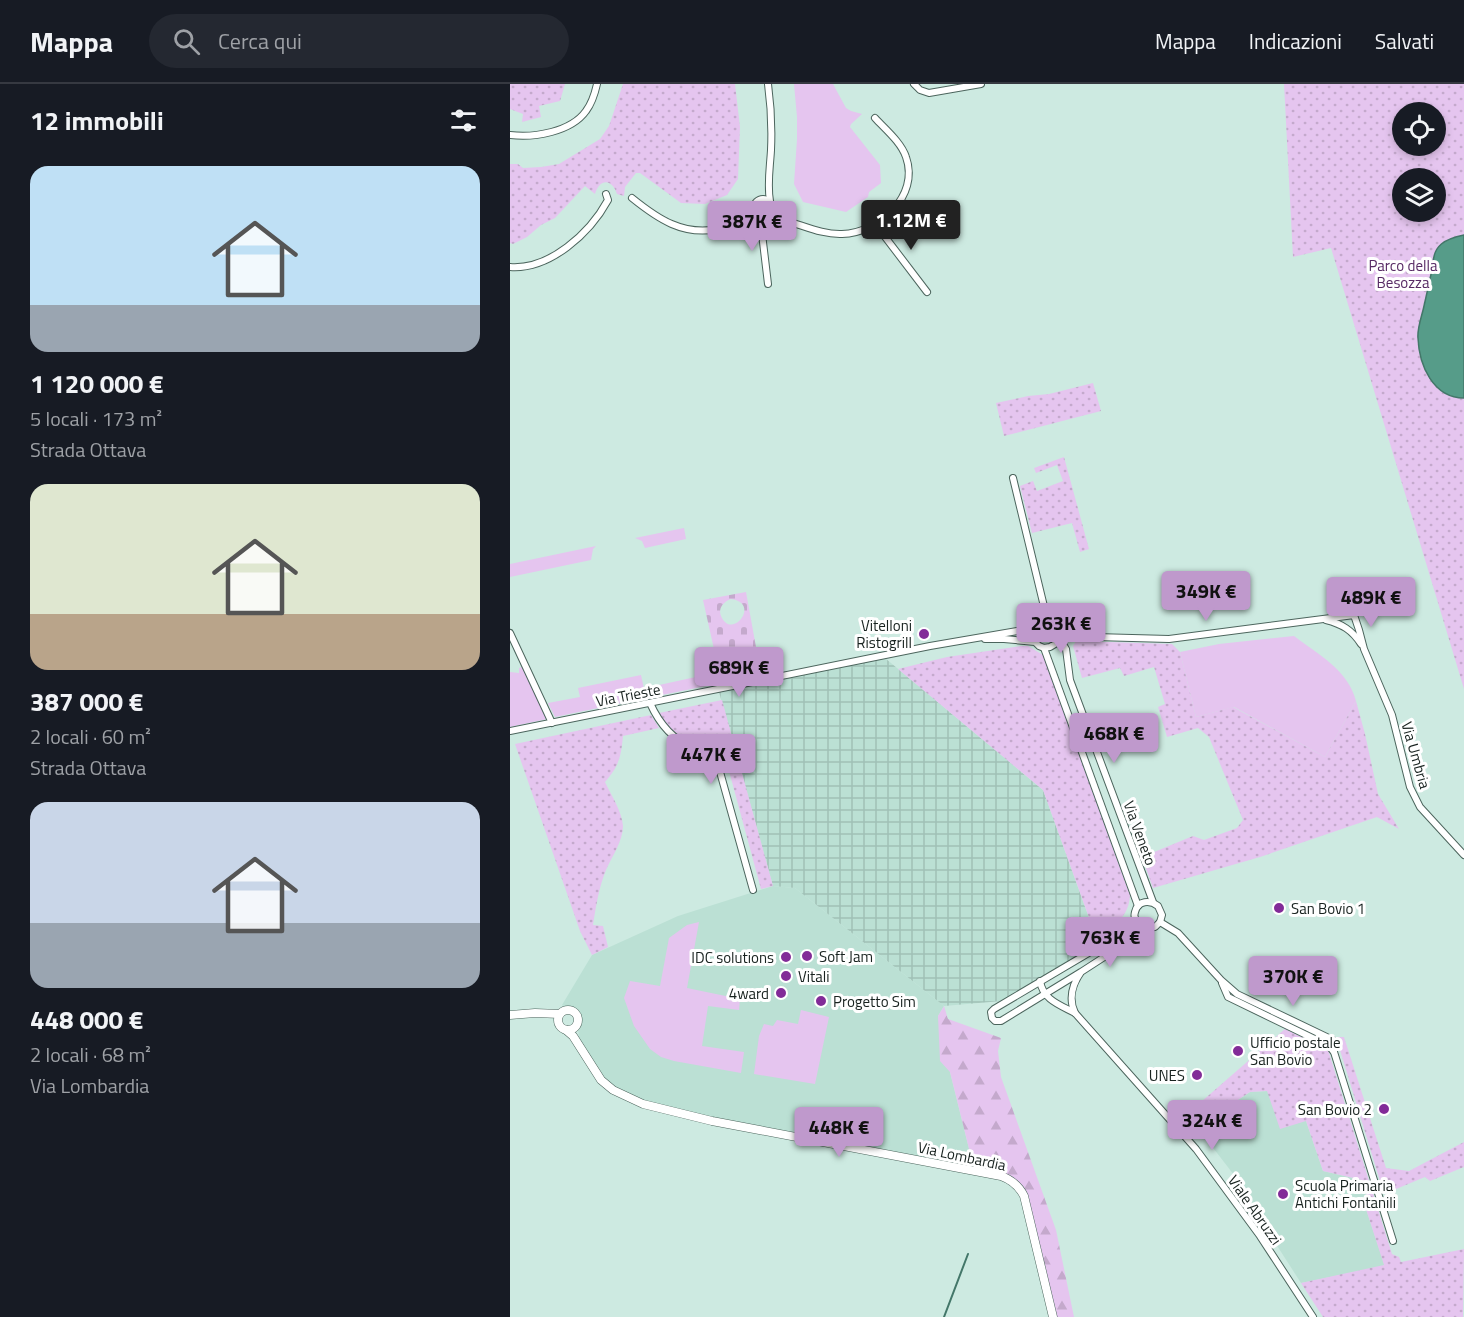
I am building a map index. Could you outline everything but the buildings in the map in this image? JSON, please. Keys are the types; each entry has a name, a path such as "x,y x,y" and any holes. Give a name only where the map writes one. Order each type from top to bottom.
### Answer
{"street":[{"path":"510,135 532,136 546,133 577,120 586,111 597,84"},
{"path":"632,198 666,223 684,229 702,231 763,217 772,211 768,179 772,126 768,84"},
{"path":"914,84 920,90 929,93 981,84"},
{"path":"794,222 764,198 755,202 753,206 755,213 763,217 794,222 831,234 845,234 861,232 876,225 900,202 907,191 909,180 906,156 902,148 875,118"},
{"path":"734,224 744,218 768,179"},
{"path":"510,267 525,267 539,263 575,241 600,216 608,200 606,194"},
{"path":"763,217 768,284"},
{"path":"876,225 927,292"},
{"path":"1013,478 1048,623"},
{"name":"Via Umbria","path":"1321,619 1354,615 1364,649 1392,715 1410,787 1420,807 1464,855"},
{"path":"1058,636 1168,639 1321,619"},
{"name":"Via Umbria","path":"1321,619 1347,628 1364,649"},
{"path":"963,640 1035,628 1042,623 1048,623 1056,628 1058,636 1054,645 1044,648 1039,646 1033,635 1035,628"},
{"path":"510,633 552,723"},
{"name":"Via Veneto","path":"1058,636 1066,649 1070,680 1153,902"},
{"path":"963,640 1004,639 1035,642"},
{"name":"Via Trieste","path":"510,731 963,640"},
{"name":"Via Veneto","path":"1044,648 1138,906"},
{"path":"650,703 660,723 675,737 693,747 715,754 753,890"},
{"path":"1146,901 1153,902 1161,912 1160,922 1155,927 1145,928 1081,972 1001,1021 995,1021 992,1018 991,1014 994,1009 1119,934 1130,926 1138,906 1146,901"},
{"path":"1135,918 1138,924 1145,928"},
{"path":"1160,922 1178,933 1237,994 1333,1040 1334,1052 1394,1240"},
{"path":"1075,1013 1071,994 1075,980 1081,972"},
{"path":"1040,981 1044,994"},
{"name":"Viale Abruzzi","path":"1044,994 1075,1013 1196,1149 1260,1236 1313,1317"},
{"path":"510,1015 535,1013 559,1017 567,1011 575,1014 578,1020 576,1027 566,1030"},
{"name":"Via Lombardia","path":"559,1017 560,1027 573,1036 591,1066 607,1085 643,1104 712,1121 1001,1176 1011,1181 1024,1196 1053,1317"},
{"name":"Via Lombardia","path":"576,1027 579,1045"}],"shaded area":[{"path":"1464,235 1464,398 1453,397 1444,392 1430,378 1421,359 1418,334 1435,252 1446,241"},
{"path":"885,658 1043,790 1098,943 1002,1001 944,1006 795,888 773,886 719,692"},
{"path":"773,886 795,888 944,1006 938,1016 974,1169 712,1119 643,1102 604,1079 579,1040 579,1016 574,1010 562,1005 592,955 678,916"},
{"path":"1268,1091 1306,1121 1323,1171 1362,1180 1368,1199 1365,1206 1385,1266 1301,1283 1258,1216 1233,1183 1234,1175 1197,1127 1250,1092"}],"green space":[{"path":"510,84 565,84 560,101 539,106 541,117 522,122 523,114 510,109"},
{"path":"623,84 735,84 740,127 738,179 727,195 705,204 681,203 640,173 636,173 625,187 624,196 617,194 612,185 606,182 600,185 595,194 585,186 555,218 541,225 527,237 513,244 510,243 510,164 518,164 523,168 559,164 600,139 609,126"},
{"path":"794,84 833,84 846,108 862,114 850,127 880,165 881,183 869,192 868,197 846,212 803,202 794,184 797,117"},
{"name":"Parco della Besozza","path":"1284,84 1464,84 1464,689 1331,248 1293,257"},
{"path":"1093,383 1101,411 1004,436 996,403 1049,394"},
{"path":"1064,457 1089,549 1080,552 1072,523 1032,533 1020,486 1033,481 1037,491 1063,481 1057,465 1036,473 1034,468"},
{"path":"684,528 686,539 645,548 642,541 635,538"},
{"path":"596,546 593,549 591,560 510,577 510,564"},
{"path":"746,592 760,669 720,676 703,600","holes":["731,599 740,602 744,607 742,618 738,622 727,623 720,612 722,606"]},
{"path":"1294,636 1339,672 1352,690 1356,701 1325,757 1234,707 1196,717 1180,652 1219,644"},
{"path":"1076,641 1172,644 1180,652 1196,717 1233,707 1325,757 1356,701 1378,794 1399,829 1377,817 1260,857 1153,888 1142,857 1193,836 1204,840 1237,828 1243,820 1209,737 1198,728 1167,737 1158,707 1165,704 1154,667 1124,676 1120,668 1082,678 1073,646"},
{"path":"1028,646 1043,655 1130,895 1124,915 1096,937 1043,790 898,669 947,657"},
{"path":"522,667 547,719 510,727 510,672 519,673 519,668"},
{"path":"714,673 716,684 652,697 650,687"},
{"path":"641,675 646,698 555,717 548,703 580,697 578,688"},
{"path":"722,700 773,886 761,889 729,771 723,771 717,752 693,744 681,737 671,729 659,713"},
{"path":"651,715 659,728 623,736 618,761 605,782 622,820 623,832 601,883 593,925 603,926 608,947 592,955 580,931 515,744"},
{"path":"699,922 687,988 740,999 739,1010 708,1006 702,1046 744,1052 741,1073 661,1057 650,1049 634,1026 624,998 630,981 660,986 669,938 687,925"},
{"path":"944,1006 948,1019 1001,1038 998,1051 1001,1077 1056,1230 1074,1317 1057,1317 1027,1193 1011,1177 974,1169 950,1072 940,1061 938,1016"},
{"path":"801,1010 829,1017 815,1084 754,1074 759,1036 764,1024 773,1026 777,1020 798,1024"},
{"path":"1285,1029 1328,1050 1392,1254 1399,1257 1401,1262 1464,1249 1463,1317 1323,1317 1301,1283 1384,1265 1365,1206 1368,1199 1362,1180 1323,1171 1306,1121 1280,1129 1267,1091 1250,1092 1197,1127 1186,1115"},
{"path":"1336,1037 1344,1037 1386,1168 1409,1171 1464,1142 1464,1167 1430,1181 1425,1177 1384,1194"}],"waterway":[{"path":"944,1317 968,1254"}],"place":[{"name":"Vitelloni Ristogrill","path":"924,634"},
{"name":"San Bovio 1","path":"1279,908"},
{"name":"Soft Jam","path":"807,956"},
{"name":"IDC solutions","path":"786,957"},
{"name":"Vitali","path":"786,976"},
{"name":"4ward","path":"781,993"},
{"name":"Progetto Sim","path":"821,1001"},
{"name":"Ufficio postale San Bovio","path":"1238,1051"},
{"name":"UNES","path":"1197,1075"},
{"name":"San Bovio 2","path":"1384,1109"},
{"name":"Scuola Primaria Antichi Fontanili","path":"1283,1194"}]}
